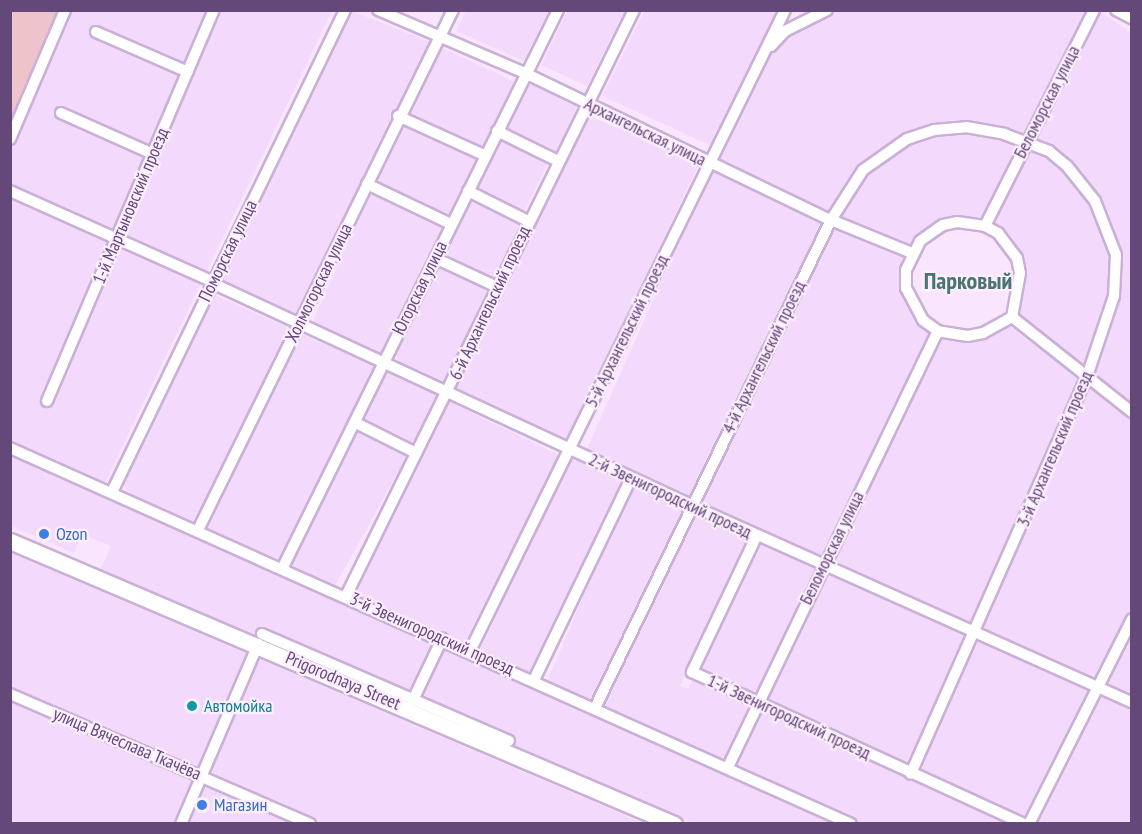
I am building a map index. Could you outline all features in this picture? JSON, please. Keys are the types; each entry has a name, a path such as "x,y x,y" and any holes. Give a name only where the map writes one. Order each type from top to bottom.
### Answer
{"street":[{"path":"10,139 65,10"},
{"name":"1-й Мартыновский проезд","path":"46,402 214,10"},
{"name":"Поморская улица","path":"112,492 345,10"},
{"name":"Архангельская улица","path":"378,10 527,74 587,105 831,220 912,253"},
{"name":"Холмогорская улица","path":"198,530 300,323 398,116 453,10"},
{"name":"Югорская улица","path":"283,567 356,423 484,155 558,10"},
{"name":"6-й Архангельский проезд","path":"346,596 448,390 528,221 634,10"},
{"path":"757,62 785,31 826,10"},
{"name":"Беломорская улица","path":"985,226 1094,10"},
{"path":"1116,10 1131,18"},
{"name":"5-й Архангельский проезд","path":"470,651 570,450 782,11"},
{"path":"96,32 188,72"},
{"path":"61,113 153,154"},
{"path":"398,116 484,155"},
{"name":"4-й Архангельский проезд","path":"595,708 831,220 863,170 907,139 934,130 966,127 1028,140"},
{"path":"497,131 558,161"},
{"name":"3-й Архангельский проезд","path":"911,774 976,632 1086,376 1114,296 1116,255 1095,201 1080,180 1048,151 1028,140"},
{"path":"367,184 451,224"},
{"name":"2-й Звенигородский проезд","path":"10,191 448,390 631,478 1100,686 1131,702"},
{"path":"468,191 528,221"},
{"path":"971,222 985,226 998,233 1017,258 1020,288 1012,317 983,333 968,336 938,331 912,305 906,270 912,253 925,236 943,225 971,222"},
{"path":"435,258 497,287"},
{"path":"1012,317 1131,412"},
{"name":"Беломорская улица","path":"728,767 824,563 938,331"},
{"path":"356,423 416,453"},
{"name":"3-й Звенигородский проезд","path":"10,448 283,567 851,824"},
{"path":"534,680 631,478"},
{"name":"1-й Звенигородский проезд","path":"757,535 692,672 759,702 767,709 1024,824"},
{"name":"Prigorodnaya Street","path":"10,541 260,639 674,824"},
{"path":"1029,824 1092,693 1100,686 1131,619"},
{"path":"181,824 260,639 509,741"},
{"path":"413,700 442,639"},
{"name":"улица Вячеслава Ткачёва","path":"10,694 310,824"}],"shaded area":[{"path":"11,10 59,11 13,118 10,117"},
{"path":"466,10 549,11 524,61 456,31"},
{"path":"568,10 625,11 587,86 541,65"},
{"path":"645,10 777,11 712,146 602,96"},
{"path":"11,11 332,11 100,493 840,823 693,823 100,570 111,546 82,534 74,553 11,526"},
{"path":"352,11 430,42 295,320 216,286 346,15"},
{"path":"833,11 1087,11 1023,135 952,120 906,136 857,170 829,214 711,160 751,78 790,33"},
{"path":"1101,12 1131,33 1131,407 1093,377 1091,371 1108,330 1117,296 1118,255 1095,194 1032,140 1096,15"},
{"path":"438,46 514,81 482,150 406,115"},
{"path":"527,80 577,105 556,156 508,132 504,126"},
{"path":"589,116 690,158 698,166 566,442 454,391 580,120"},
{"path":"402,124 478,156 453,216 377,184"},
{"path":"963,129 1022,144 982,217 966,218 946,225 910,248 840,217 858,184 879,163 915,141"},
{"path":"499,138 548,162 524,212 474,188"},
{"path":"1028,148 1046,153 1065,167 1095,206 1112,256 1111,300 1083,370 1015,315 1020,297 1010,241 993,223 993,214"},
{"path":"712,168 827,219 701,502 586,450"},
{"path":"370,193 445,226 386,360 311,326"},
{"path":"468,198 520,222 494,281 449,260 442,249"},
{"path":"833,224 905,253 900,290 909,308 931,332 820,558 714,512 703,500"},
{"path":"435,264 488,288 448,383 400,362 393,350"},
{"path":"210,293 292,329 198,523 131,494 121,483"},
{"path":"1006,324 1080,378 972,626 829,560 939,338 972,340"},
{"path":"299,333 375,366 375,373 279,559 203,527"},
{"path":"387,366 440,390 415,445 362,422"},
{"path":"1094,387 1132,417 1131,612 1099,680 984,633 982,626 1084,389"},
{"path":"448,401 559,455 465,649 354,594"},
{"path":"359,427 408,454 334,588 285,561"},
{"path":"570,457 624,482 534,675 480,650"},
{"path":"631,484 687,508 603,706 547,682"},
{"path":"696,514 752,539 680,686 688,689 694,676 754,704 725,760 600,705"},
{"path":"760,540 815,562 818,571 758,698 697,670"},
{"path":"11,553 643,823 11,823"},
{"path":"827,572 836,572 972,634 910,765 904,769 766,701"},
{"path":"1131,626 1131,698 1109,685 1107,678"},
{"path":"980,638 1092,686 1033,811 1024,818 922,775 918,765"},
{"path":"1101,690 1131,707 1131,823 1038,823 1036,815"},
{"path":"758,711 766,712 1013,823 860,823 737,767 734,760"}],"place":[{"name":"Ozon","path":"44,534"},
{"name":"Автомойка","path":"192,706"},
{"name":"Магазин","path":"202,805"}],"district":[{"name":"Парковый","path":"968,281"}]}
